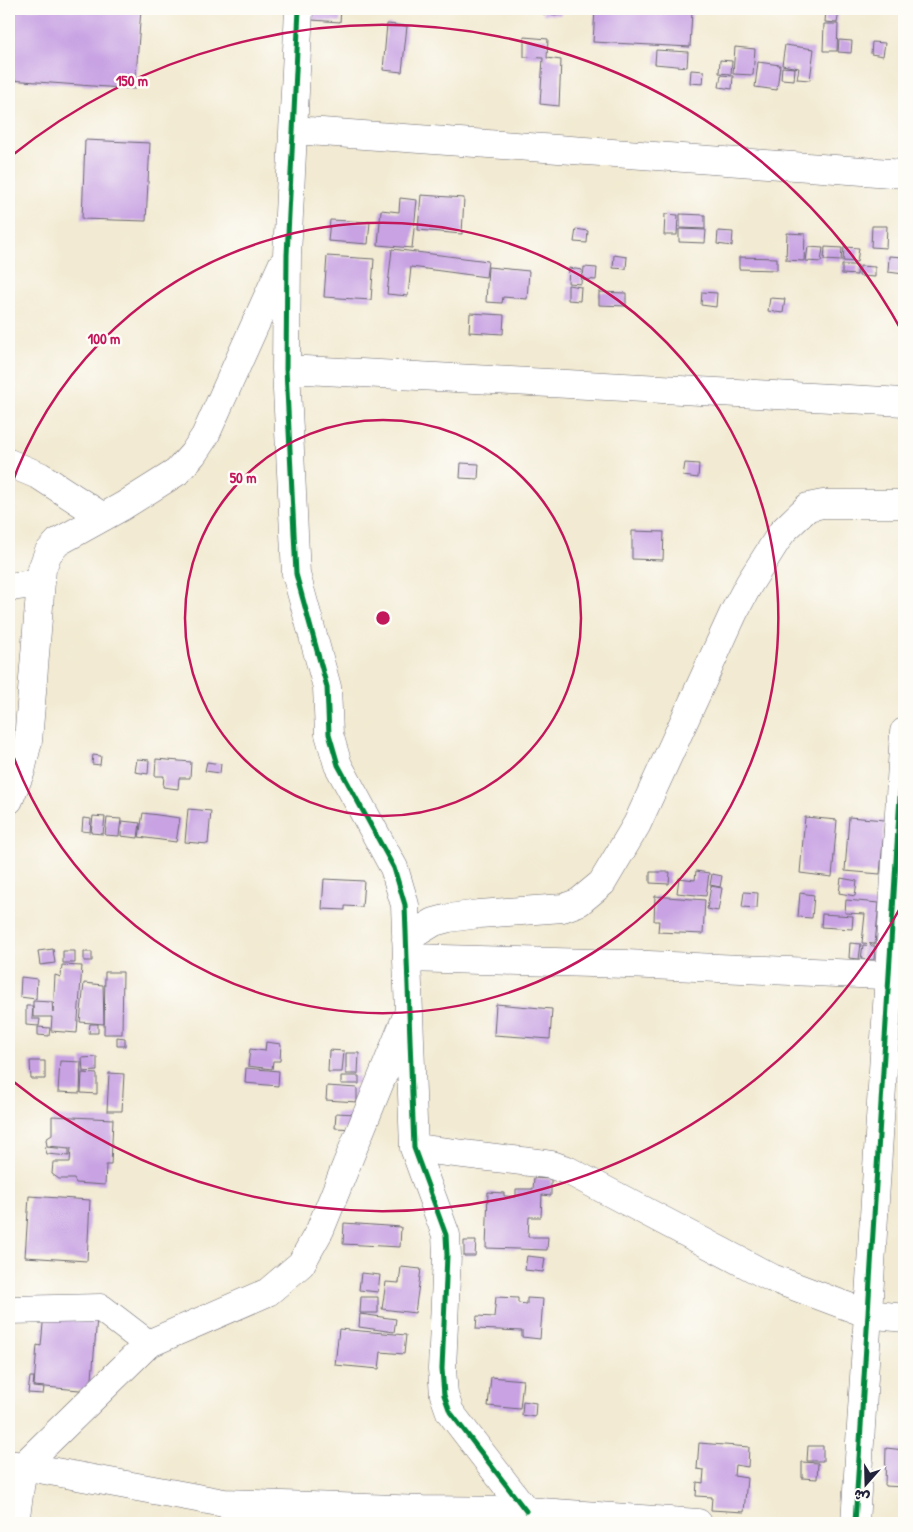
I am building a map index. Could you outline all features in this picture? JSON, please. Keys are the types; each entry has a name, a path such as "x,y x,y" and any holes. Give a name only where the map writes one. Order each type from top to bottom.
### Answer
{"street":[{"path":"299,9 287,255 286,368 296,574 326,687 328,734 338,764 394,868 405,905 414,1148 446,1235 448,1256 442,1368 444,1395 450,1412 526,1511"},
{"path":"294,130 904,174"},
{"path":"9,800 21,771 28,740 42,569 48,553 58,542 177,472 193,454 205,436 287,255"},
{"path":"286,368 904,402"},
{"path":"9,463 40,476 103,517"},
{"path":"406,948 434,922 479,914 563,908 579,902 602,883 637,824 734,612 749,584 782,532 808,507 823,504 904,504"},
{"path":"9,588 41,583"},
{"path":"855,1523 868,1314 896,975 904,732"},
{"path":"406,948 544,961 896,975"},
{"path":"15,1523 16,1465 148,1344 268,1292 301,1264 320,1230 410,1008"},
{"path":"414,1148 538,1163 569,1171 772,1278 868,1314 904,1318"},
{"path":"9,1310 101,1308 148,1344"},
{"path":"16,1465 224,1503 422,1517 526,1511 698,1523"}],"building":[{"path":"9,9 141,9 135,89 9,80"},
{"path":"313,9 341,9 340,22 312,20"},
{"path":"543,9 561,9 561,15 543,14"},
{"path":"595,9 692,11 690,47 593,42"},
{"path":"826,10 839,11 837,23 825,22"},
{"path":"387,24 407,26 402,72 383,70"},
{"path":"824,24 838,24 837,51 823,51"},
{"path":"524,37 548,39 547,58 561,60 559,106 540,104 543,58 524,57"},
{"path":"839,40 852,41 851,53 838,52"},
{"path":"872,42 885,43 883,56 871,54"},
{"path":"785,45 814,49 810,80 797,79 799,68 782,65"},
{"path":"735,47 755,49 753,75 733,74"},
{"path":"656,50 688,52 687,67 655,64"},
{"path":"720,60 732,61 731,74 719,73"},
{"path":"758,62 780,65 777,90 755,87"},
{"path":"782,67 795,68 794,80 781,79"},
{"path":"691,70 704,71 703,84 690,83"},
{"path":"721,75 733,76 732,89 719,87"},
{"path":"85,140 150,143 146,221 82,219"},
{"path":"421,195 464,198 462,234 418,230"},
{"path":"400,198 417,200 412,248 378,245 381,210 399,212"},
{"path":"665,214 678,215 677,235 664,235"},
{"path":"680,214 705,215 705,229 680,228"},
{"path":"330,220 370,222 368,244 328,241"},
{"path":"872,226 887,226 886,248 871,247"},
{"path":"576,229 588,231 587,243 574,242"},
{"path":"679,229 706,230 705,243 679,242"},
{"path":"718,231 733,232 732,246 717,244"},
{"path":"787,233 805,234 804,261 786,260"},
{"path":"903,238 904,253 901,253"},
{"path":"808,247 823,248 821,262 806,261"},
{"path":"825,247 842,248 841,261 824,260"},
{"path":"844,247 859,248 857,262 843,261"},
{"path":"392,249 488,261 486,277 411,267 408,296 387,294"},
{"path":"614,255 627,257 626,269 613,268"},
{"path":"327,256 374,259 371,300 324,297"},
{"path":"889,256 904,257 904,274 888,272"},
{"path":"739,257 777,258 777,270 739,269"},
{"path":"842,265 858,265 857,275 842,274"},
{"path":"860,266 875,267 875,277 859,276"},
{"path":"488,267 529,271 527,299 503,297 502,303 486,302"},
{"path":"584,267 597,268 596,280 583,279"},
{"path":"569,268 582,270 581,284 568,283"},
{"path":"568,285 581,287 580,301 568,300"},
{"path":"599,292 626,293 626,306 599,305"},
{"path":"702,292 717,293 716,307 701,305"},
{"path":"770,298 785,299 783,313 768,311"},
{"path":"470,313 504,315 503,334 469,332"},
{"path":"461,463 479,464 478,479 460,478"},
{"path":"685,463 699,464 698,478 683,476"},
{"path":"632,531 664,532 663,560 632,559"},
{"path":"93,755 101,756 100,765 92,764"},
{"path":"137,759 149,760 148,774 135,772"},
{"path":"156,759 191,762 190,778 179,778 178,789 163,787 164,776 155,776"},
{"path":"207,762 221,764 220,773 205,771"},
{"path":"188,809 211,811 208,844 185,842"},
{"path":"143,813 180,818 176,842 139,837"},
{"path":"93,816 105,817 103,834 91,833"},
{"path":"805,817 837,820 832,877 800,873"},
{"path":"849,817 885,820 880,874 845,871"},
{"path":"83,818 91,819 90,832 82,831"},
{"path":"107,818 121,819 119,836 105,835"},
{"path":"122,821 140,823 138,838 121,836"},
{"path":"696,871 709,873 706,896 677,893 679,878 695,880"},
{"path":"650,872 670,872 669,884 650,883"},
{"path":"712,874 722,876 720,887 710,885"},
{"path":"841,878 857,881 855,896 839,893"},
{"path":"324,879 364,881 362,907 345,906 345,910 322,909"},
{"path":"711,886 722,888 718,911 707,909"},
{"path":"744,892 758,893 757,908 742,907"},
{"path":"800,893 814,895 812,918 798,917"},
{"path":"655,896 705,900 703,934 658,932 659,921 654,921"},
{"path":"846,900 879,903 875,944 862,943 865,914 845,913"},
{"path":"822,914 853,916 852,929 821,927"},
{"path":"850,943 861,944 859,959 849,958"},
{"path":"863,945 875,946 874,960 861,959"},
{"path":"53,949 55,963 40,965 38,951"},
{"path":"63,951 75,951 75,963 63,963"},
{"path":"84,952 92,952 92,961 84,961"},
{"path":"62,965 82,966 77,1033 51,1031 52,1017 33,1017 33,1001 52,1002 53,1013 55,975 61,977"},
{"path":"105,972 123,972 122,1034 104,1034"},
{"path":"21,977 37,979 36,999 20,997"},
{"path":"84,983 103,985 104,1024 80,1022"},
{"path":"496,1004 552,1009 550,1039 494,1035"},
{"path":"26,1006 33,1006 32,1019 40,1019 39,1026 26,1025"},
{"path":"90,1024 98,1024 98,1033 89,1033"},
{"path":"38,1027 50,1028 49,1036 38,1035"},
{"path":"117,1037 125,1038 125,1046 117,1046"},
{"path":"266,1042 281,1044 280,1061 273,1061 272,1069 248,1066 250,1049 265,1051"},
{"path":"329,1050 344,1051 342,1072 328,1072"},
{"path":"346,1053 359,1053 358,1074 346,1074"},
{"path":"97,1057 97,1071 83,1072 82,1058"},
{"path":"30,1061 45,1061 45,1079 31,1079"},
{"path":"60,1061 81,1062 80,1093 58,1092"},
{"path":"246,1068 279,1071 278,1086 245,1083"},
{"path":"82,1073 97,1074 97,1094 81,1093"},
{"path":"109,1073 124,1074 122,1111 107,1111"},
{"path":"341,1076 359,1076 359,1084 341,1084"},
{"path":"327,1086 357,1088 357,1102 326,1100"},
{"path":"336,1113 357,1114 356,1129 335,1128"},
{"path":"52,1116 113,1119 111,1165 106,1165 105,1185 76,1183 74,1179 59,1179 52,1174 53,1162 70,1162 71,1148 47,1146 46,1139 52,1135"},
{"path":"45,1147 69,1149 69,1156 47,1154"},
{"path":"534,1178 551,1179 551,1196 542,1195 541,1217 529,1217 528,1237 548,1237 547,1250 486,1248 488,1192 504,1193 504,1196 516,1197 516,1189 533,1189"},
{"path":"29,1196 90,1200 87,1261 25,1257"},
{"path":"344,1223 401,1227 400,1247 343,1244"},
{"path":"464,1241 476,1241 475,1256 464,1256"},
{"path":"527,1256 545,1258 543,1272 525,1270"},
{"path":"401,1267 421,1269 415,1313 382,1309 386,1282 399,1283"},
{"path":"361,1273 380,1275 378,1292 359,1290"},
{"path":"361,1297 378,1297 378,1313 360,1313"},
{"path":"496,1297 518,1298 518,1303 527,1304 527,1298 543,1299 540,1339 522,1337 522,1331 476,1329 477,1316 494,1317"},
{"path":"44,1313 97,1317 91,1391 34,1386 37,1345 41,1346"},
{"path":"360,1314 396,1319 394,1332 359,1327"},
{"path":"339,1329 406,1335 404,1354 381,1352 379,1369 335,1365"},
{"path":"30,1377 34,1377 33,1387 44,1388 43,1394 28,1393"},
{"path":"491,1377 523,1380 520,1409 488,1406"},
{"path":"523,1401 536,1403 535,1417 522,1415"},
{"path":"699,1443 749,1447 748,1467 735,1465 734,1476 747,1478 744,1512 711,1510 712,1497 696,1496 697,1482 703,1483 704,1470 697,1469"},
{"path":"808,1446 823,1446 823,1461 807,1461"},
{"path":"886,1448 904,1450 904,1487 885,1486"},
{"path":"802,1462 818,1463 817,1479 802,1478"}],"cycle path":[{"path":"299,9 287,255 286,369 296,574 327,687 329,734 338,765 394,868 405,905 414,1148 446,1235 447,1255 442,1369 444,1395 450,1412 526,1511"},
{"path":"855,1523 904,732"}]}
